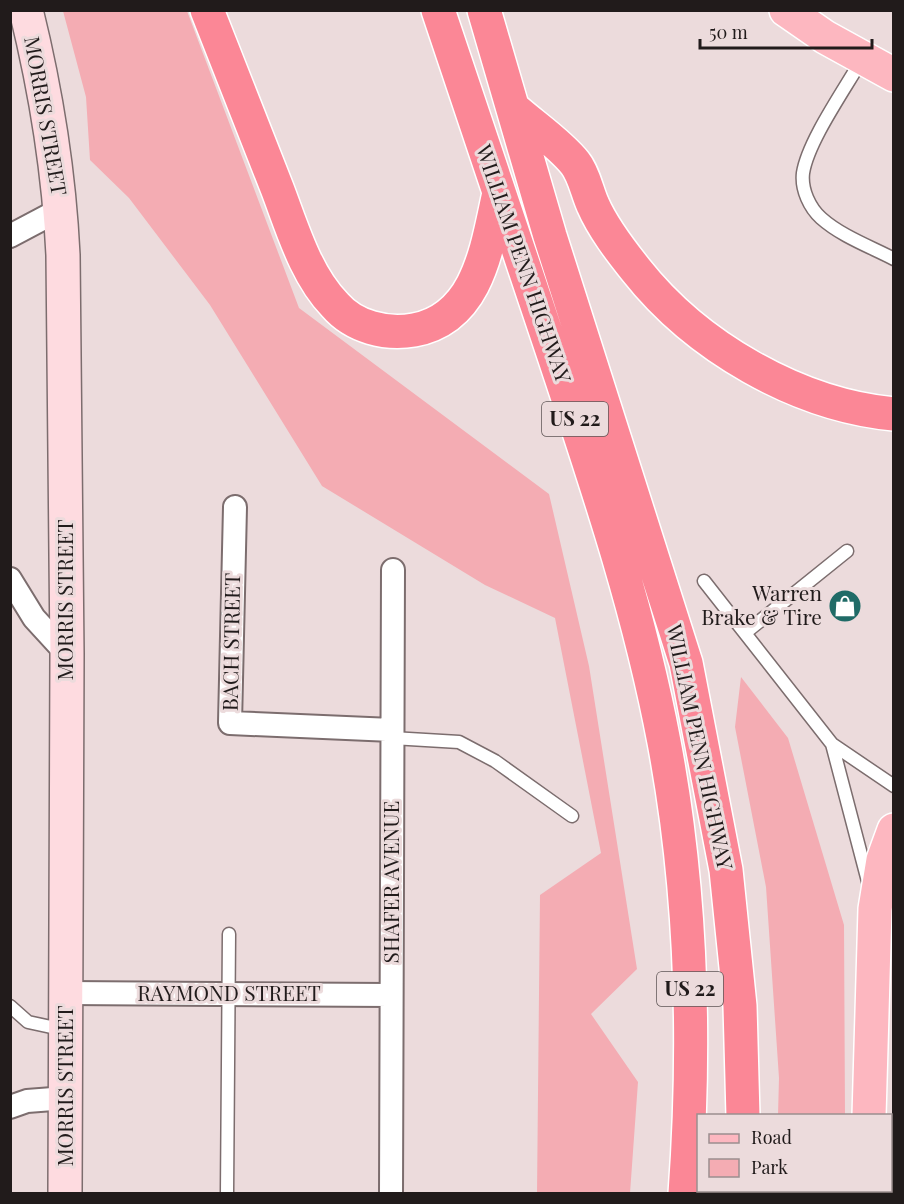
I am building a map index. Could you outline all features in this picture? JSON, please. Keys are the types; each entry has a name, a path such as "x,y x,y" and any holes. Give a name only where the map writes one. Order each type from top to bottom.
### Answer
{"highway":[{"path":"207,10 309,266 330,300 351,319 371,328 399,331 424,327 446,316 464,299 480,272 499,193"},
{"name":"WILLIAM PENN HIGHWAY","path":"438,10 623,568 664,743 682,874 690,980 689,1113 685,1194"},
{"name":"WILLIAM PENN HIGHWAY","path":"484,10 550,236 686,663 726,870 740,1006 742,1114"},
{"path":"513,108 576,164 594,207 620,249 654,290 691,324 724,349 777,380 836,402 890,415"}],"main road":[{"path":"796,14 862,58 894,75"},
{"path":"869,1114 884,1018 875,909 883,860 894,830"}],"street":[{"name":"MORRIS STREET","path":"26,10 44,81 61,210 67,654 65,1194"},
{"path":"10,236 61,210"},
{"name":"BACH STREET","path":"235,507 230,723 392,734"},
{"name":"SHAFER AVENUE","path":"391,1194 393,570"},
{"path":"10,579 34,618 67,654"},
{"name":"RAYMOND STREET","path":"66,993 392,995"},
{"path":"10,1107 27,1101 66,1098"}],"lane":[{"path":"862,58 808,154 803,175 804,187 813,210 824,220 894,260"},
{"path":"745,633 847,551"},
{"path":"704,581 832,744 894,786"},
{"path":"392,734 459,742 495,761 572,816"},
{"path":"832,744 875,909"},
{"path":"227,1194 229,934"},
{"path":"10,1006 28,1022 65,1030"}],"green space":[{"path":"63,11 187,11 299,308 549,494 589,666 637,969 591,1014 638,1082 630,1193 537,1193 540,895 601,853 555,618 485,585 322,486 210,305 129,198 90,160 86,97"},
{"path":"741,677 788,738 844,925 845,1114 778,1114 779,1078 766,887 735,727"}],"place":[{"name":"Warren Brake & Tire","path":"845,606"}]}
